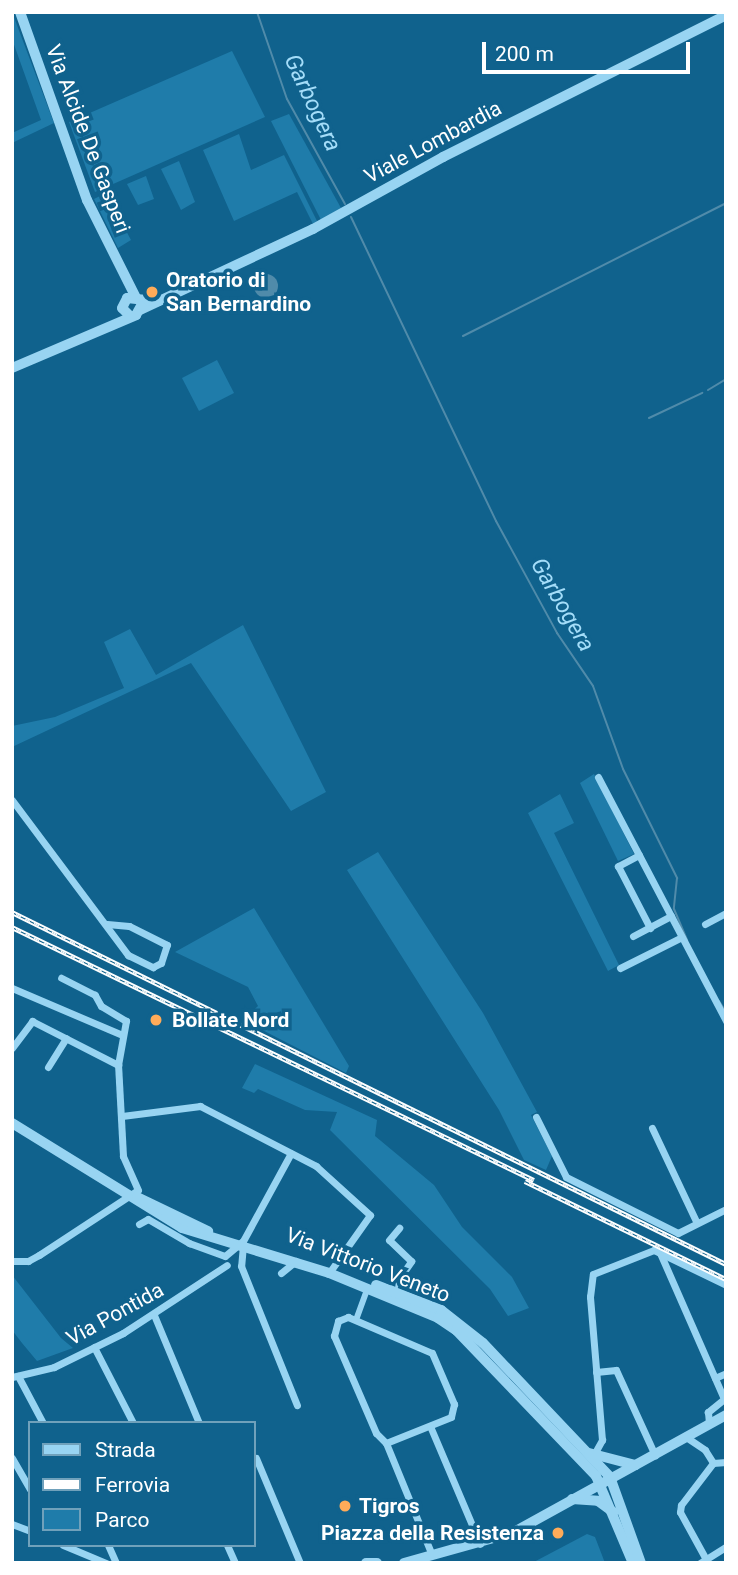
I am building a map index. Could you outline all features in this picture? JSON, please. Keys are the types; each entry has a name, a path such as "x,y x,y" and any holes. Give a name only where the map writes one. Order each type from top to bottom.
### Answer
{"street":[{"name":"Via Alcide De Gasperi","path":"20,12 84,192 124,279 138,302"},
{"name":"Viale Lombardia","path":"138,302 158,301 313,229 443,157 726,15"},
{"name":"Via Alcide De Gasperi","path":"123,303 124,279"},
{"path":"108,323 123,303 138,302"},
{"path":"12,375 108,323 130,316 138,302"},
{"path":"123,303 130,316"},
{"path":"12,368 86,336"},
{"path":"598,776 726,1021"},
{"path":"12,800 128,955 153,967 161,963 167,945 129,926 107,924"},
{"path":"639,856 618,866 650,928"},
{"path":"705,924 726,913"},
{"path":"633,936 671,916"},
{"path":"620,968 682,937"},
{"path":"12,1261 28,1261 39,1255 133,1196 138,1190 123,1161 118,1065 125,1019 101,1006 94,995 61,978"},
{"path":"12,988 41,998 122,1035"},
{"path":"13,1044 32,1021 118,1065"},
{"path":"48,1066 66,1038"},
{"path":"122,1116 200,1106 316,1166 370,1214 330,1271"},
{"path":"536,1117 566,1177 678,1233 726,1209"},
{"path":"12,1123 133,1196"},
{"path":"652,1128 697,1223"},
{"path":"139,1224 148,1219 189,1244 225,1256 241,1244 291,1153"},
{"name":"Via Vittorio Veneto","path":"133,1196 182,1228 330,1271 389,1294 438,1318 464,1336 605,1479 633,1563"},
{"path":"389,1294 411,1261 389,1240 399,1228"},
{"path":"241,1244 241,1266 297,1405"},
{"name":"Via Vittorio Veneto","path":"241,1244 330,1271 367,1289 436,1308 468,1328 590,1455 605,1479 641,1563"},
{"path":"635,1465 590,1455 602,1440 589,1285 593,1274 643,1250 660,1252 726,1285"},
{"path":"660,1252 725,1401 708,1412 709,1424"},
{"path":"281,1273 296,1261"},
{"name":"Via Pontida","path":"15,1377 54,1367 94,1347 154,1315 227,1265"},
{"path":"356,1320 367,1289"},
{"path":"154,1315 198,1421"},
{"path":"386,1443 451,1416 455,1409 435,1357 424,1348 356,1320 338,1321 334,1336 376,1433 386,1443 429,1556"},
{"path":"94,1347 132,1421"},
{"path":"596,1372 616,1370 655,1455"},
{"path":"715,1378 726,1373"},
{"path":"15,1377 42,1421"},
{"path":"404,1563 480,1544 520,1529 568,1499 726,1415"},
{"path":"430,1426 480,1544"},
{"path":"686,1437 705,1450 713,1463"},
{"path":"12,1458 28,1486"},
{"path":"256,1458 300,1563"},
{"path":"713,1463 726,1462"},
{"path":"713,1463 680,1512 705,1562 726,1547"},
{"path":"568,1499 598,1501 615,1514"},
{"path":"68,1547 106,1563"},
{"path":"109,1547 116,1563"},
{"path":"413,1563 429,1556"},
{"path":"366,1563 377,1563"}],"green space":[{"path":"12,12 54,123 12,143 12,133 41,120 12,39"},
{"path":"232,51 265,117 95,192 69,122"},
{"path":"289,114 341,208 321,220 271,121"},
{"path":"239,134 251,170 284,155 317,221 313,224 297,192 234,221 203,150"},
{"path":"179,161 195,202 181,210 161,169"},
{"path":"146,176 154,199 138,205 127,184"},
{"path":"106,193 131,240 118,248 94,199"},
{"path":"217,360 234,393 199,411 182,378"},
{"path":"243,625 326,792 291,811 191,663 12,747 12,726 55,717 124,688 104,642 130,629 156,675"},
{"path":"594,774 634,854 618,861 580,783"},
{"path":"560,794 574,823 554,833 619,965 608,971 528,813"},
{"path":"378,852 483,1013 537,1112 531,1115 552,1156 546,1170 524,1160 499,1110 347,870"},
{"path":"254,908 349,1066 346,1073 243,1020 258,1006 248,987 175,952"},
{"path":"255,1064 377,1120 375,1136 434,1185 462,1227 512,1277 529,1308 508,1316 490,1289 330,1130 337,1112 305,1110 258,1089 254,1093 242,1088"},
{"path":"12,1275 61,1338 73,1348 37,1361 12,1330"},
{"path":"587,1534 595,1537 605,1563 532,1563"}],"shaded area":[{"path":"266,274 275,277 278,286 275,295 266,298 257,295 254,286 257,277"}],"waterway":[{"name":"Garbogera","path":"257,12 287,99 345,204"},
{"path":"463,336 726,203"},
{"name":"Garbogera","path":"351,217 496,521 557,633 593,686 623,769 677,878 674,909 687,940"},
{"path":"708,390 726,379"},
{"path":"649,418 702,393"},
{"name":"Garbogera","path":"719,1001 726,1012"}],"railway":[{"path":"12,912 726,1264"},
{"path":"12,927 534,1180"},
{"path":"525,1181 726,1279"}],"place":[{"name":"Oratorio di San Bernardino","path":"152,292"},
{"name":"Bollate Nord","path":"156,1020"},
{"name":"Tigros","path":"345,1506"},
{"name":"Piazza della Resistenza","path":"558,1533"}]}
